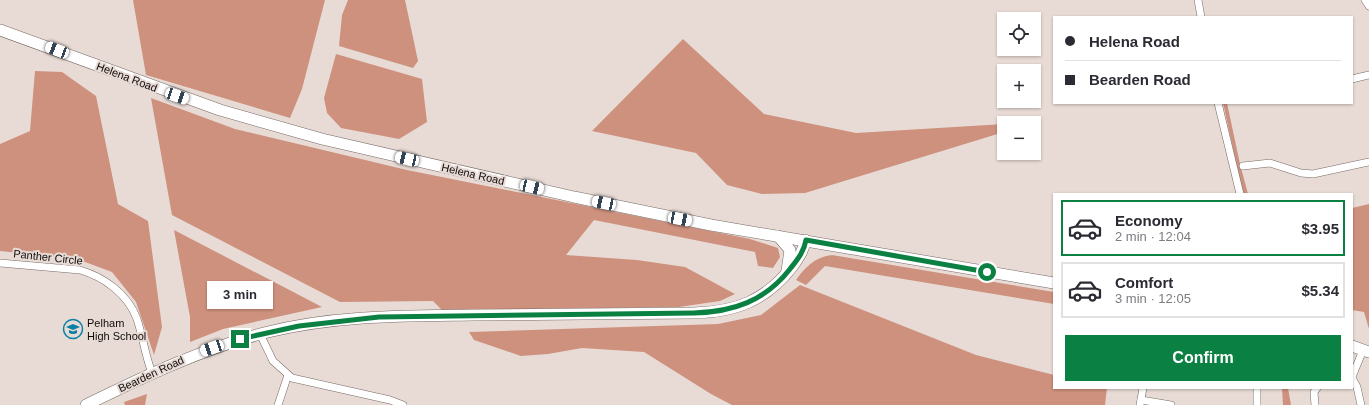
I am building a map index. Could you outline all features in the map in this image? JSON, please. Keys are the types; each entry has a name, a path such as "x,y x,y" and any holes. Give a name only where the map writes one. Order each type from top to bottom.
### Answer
{"main road":[{"name":"Helena Road","path":"0,30 51,47 182,97 275,127 612,205 711,225 1053,283"},
{"path":"778,236 790,250 786,274"},
{"name":"Bearden Road","path":"86,405 152,372 198,353 260,334 323,322 401,316 713,312 735,308 754,301 774,287 803,252 806,240"},
{"path":"1353,346 1366,351"}],"street":[{"path":"1198,0 1202,16"},
{"path":"1365,0 1369,6"},
{"path":"1353,79 1369,75"},
{"path":"1218,104 1240,193"},
{"path":"1243,166 1270,162 1301,173 1313,174 1369,162"},
{"name":"Panther Circle","path":"0,263 76,269 90,273 106,282 116,290 131,308 137,319 152,372"},
{"path":"260,334 272,361 288,375 301,382 390,400 403,405"},
{"path":"1353,376 1366,351"},
{"path":"278,405 288,375"},
{"path":"1353,380 1357,387 1361,405"},
{"path":"1143,389 1141,402 1171,405"},
{"path":"1257,405 1258,389"},
{"path":"1315,405 1314,392 1316,389"}],"shaded area":[{"path":"133,0 325,0 302,89 290,118 146,75"},
{"path":"348,0 405,0 418,61 413,68 339,46 342,15"},
{"path":"683,39 764,114 856,133 997,124 997,134 805,193 762,194 727,185 696,153 592,131"},
{"path":"336,54 422,79 427,122 399,139 341,128 327,113 324,98"},
{"path":"35,71 62,72 96,96 118,204 148,221 162,327 154,355 136,302 112,272 77,259 0,251 0,144 30,131"},
{"path":"151,98 235,129 407,170 750,239 778,248 780,257 773,268 758,266 755,252 594,220 566,255 637,260 685,267 735,294 720,301 679,307 442,310 433,301 340,302 172,215"},
{"path":"1223,104 1227,104 1248,193 1243,193"},
{"path":"1369,204 1369,329 1364,312 1353,310 1353,208"},
{"path":"174,230 322,307 223,329 190,342 190,317"},
{"path":"832,255 1053,292 1053,304 825,266 806,285 796,280 811,263 826,256"},
{"path":"800,285 976,355 1053,375 1053,389 1107,389 1105,405 732,405 711,394 644,352 582,348 548,354 521,356 474,340 469,332 718,324 761,315"},
{"path":"1282,389 1288,389 1291,405 1283,405"},
{"path":"147,394 145,405 125,405 124,402"}],"place":[{"name":"Pelham High School","path":"73,329"}],"route":[{"path":"240,339 299,326 379,317 708,313 727,310 754,301 774,287 803,252 806,240 987,272"}]}
